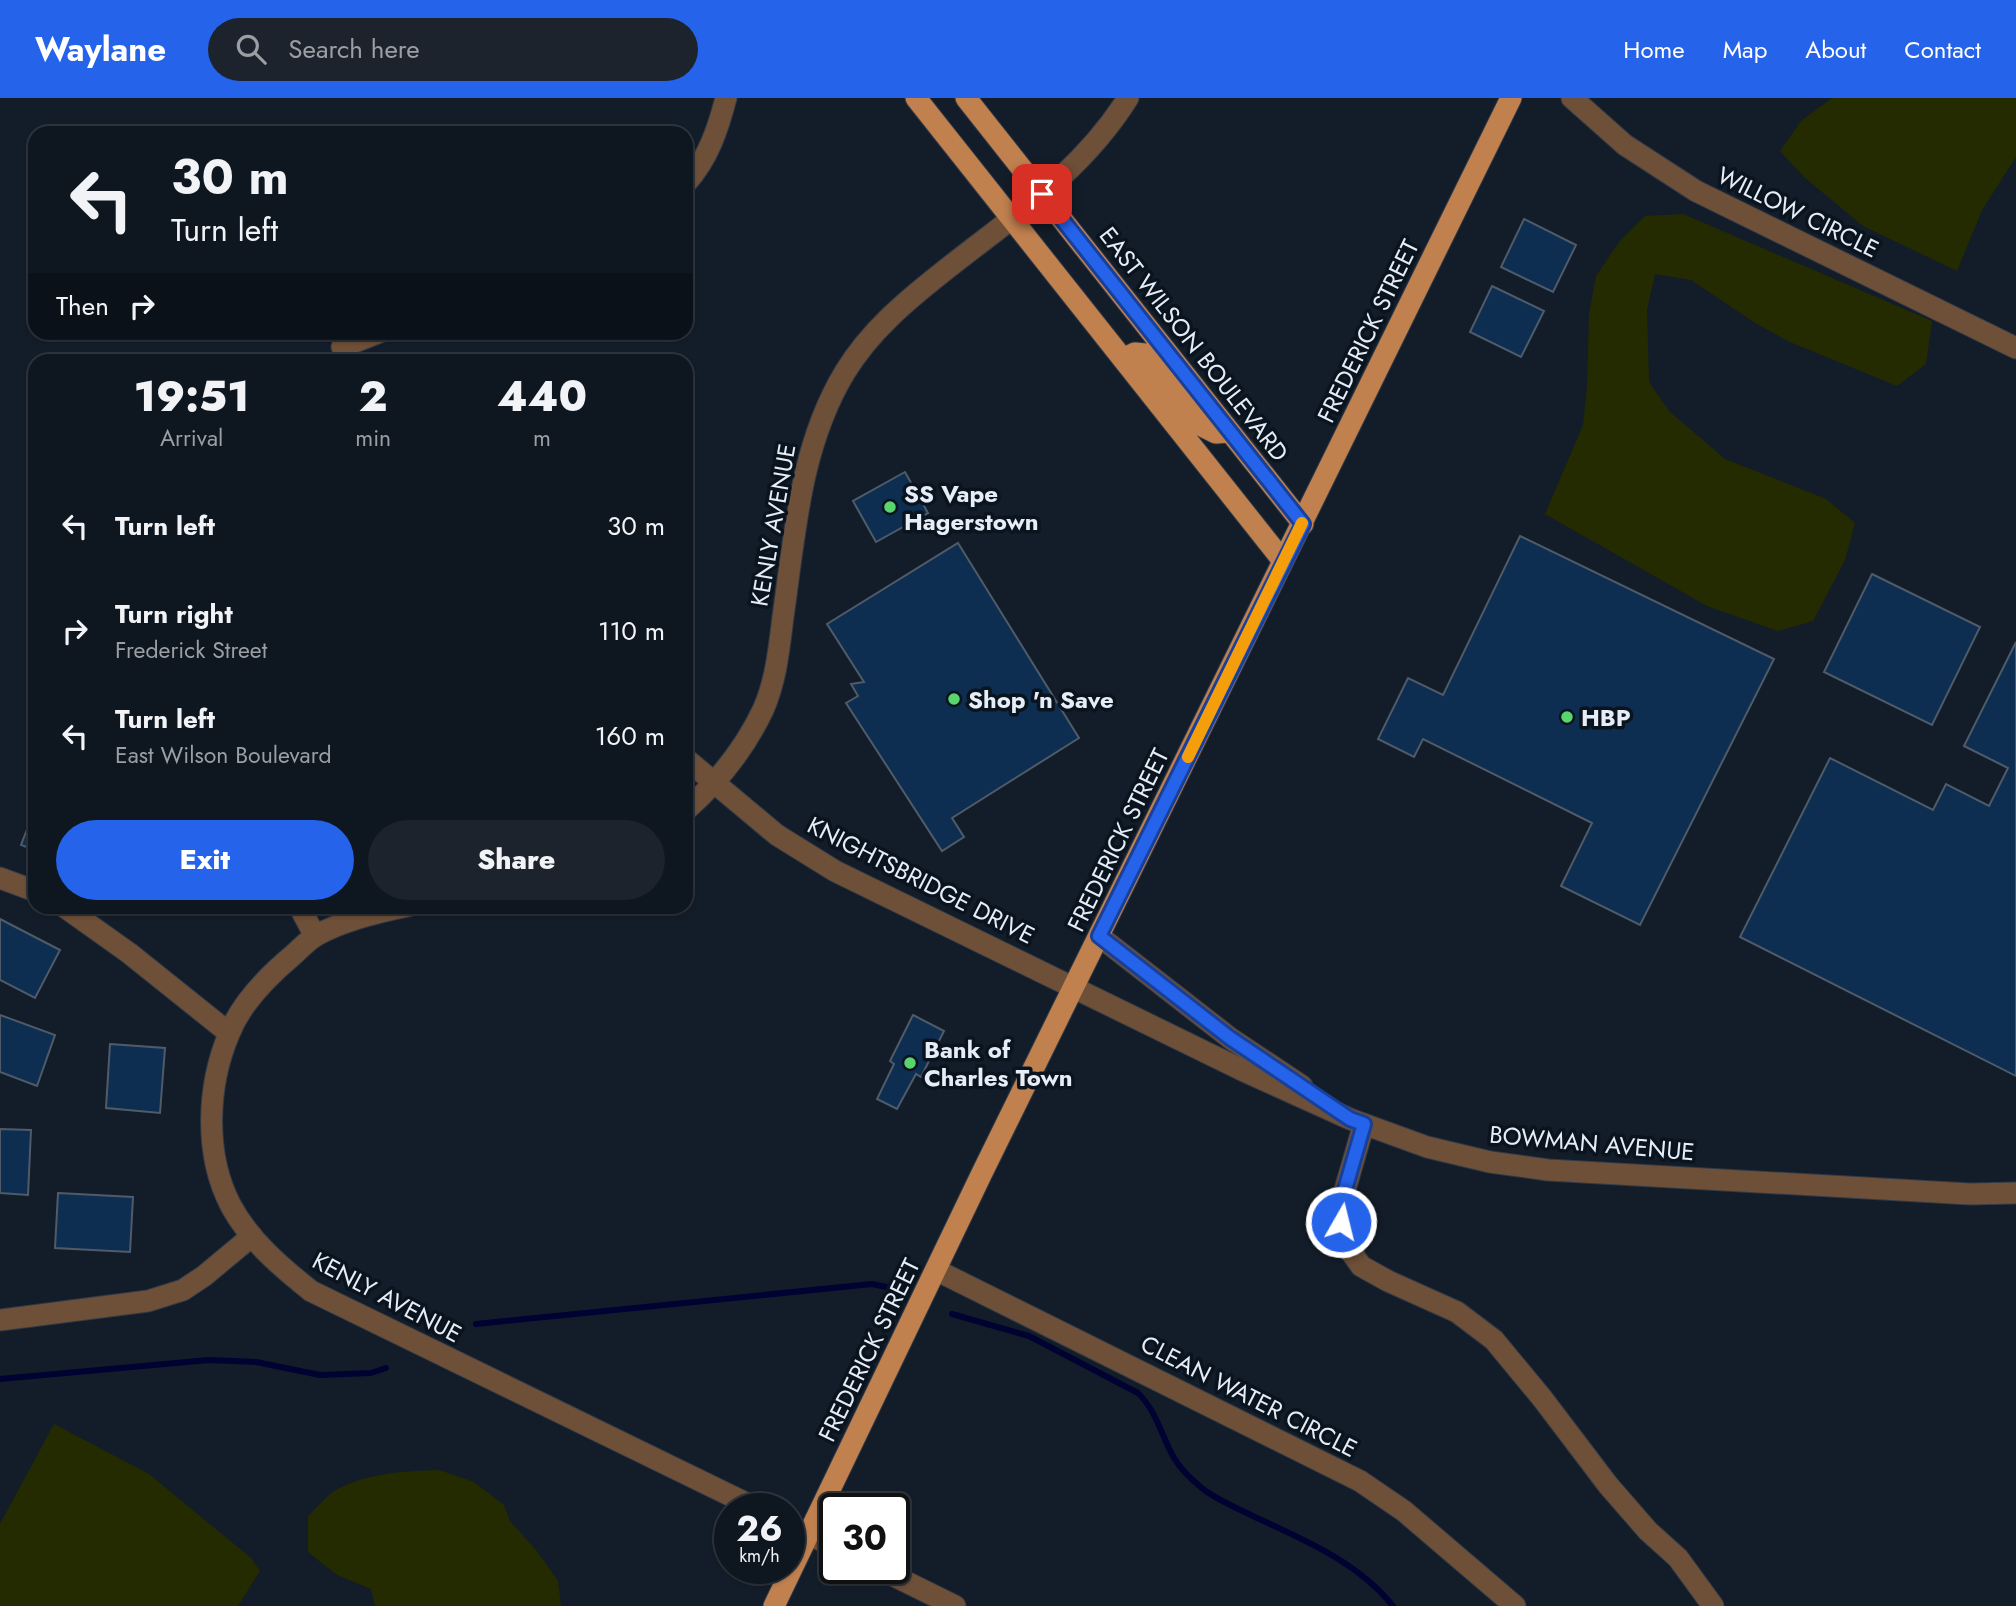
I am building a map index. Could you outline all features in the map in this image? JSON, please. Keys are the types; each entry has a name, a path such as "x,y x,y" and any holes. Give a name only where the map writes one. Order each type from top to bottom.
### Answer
{"main road":[{"path":"916,98 1283,561"},
{"name":"EAST WILSON BOULEVARD","path":"966,98 1303,524"},
{"name":"FREDERICK STREET","path":"774,1606 1073,986 1511,98"},
{"path":"1123,359 1135,353 1145,354 1202,426 1216,433 1230,432"}],"street":[{"path":"693,176 717,133 726,98"},
{"name":"KENLY AVENUE","path":"693,804 716,784 742,748 763,710 775,676 803,482 813,442 825,410 844,373 869,338 900,306 1082,159 1110,128 1128,98"},
{"name":"WILLOW CIRCLE","path":"1572,98 1625,145 1696,191 2016,348"},
{"path":"342,347 360,340"},
{"name":"KNIGHTSBRIDGE DRIVE","path":"693,765 777,835 823,864 1073,986"},
{"path":"0,878 28,888"},
{"path":"74,914 130,953 229,1033"},
{"path":"303,914 315,936"},
{"name":"KENLY AVENUE","path":"377,914 350,921 315,936 275,970 252,996 229,1033 212,1104 217,1168 231,1206 252,1236 279,1266 311,1291 724,1493"},
{"path":"1099,936 1230,1038 1357,1121 1341,1222 1349,1249 1362,1266 1388,1281 1457,1312 1494,1340 1608,1485 1648,1531 1678,1558 1713,1606"},
{"name":"BOWMAN AVENUE","path":"1073,986 1244,1071 1357,1121 1427,1147 1490,1163 1548,1170 1970,1194 2016,1193"},
{"path":"0,1320 148,1301 183,1290 252,1236"},
{"name":"CLEAN WATER CIRCLE","path":"936,1270 1360,1481 1405,1511 1515,1606"},
{"path":"805,1533 819,1539"},
{"path":"910,1584 955,1606"}],"green space":[{"path":"1832,98 2016,98 2016,157 1982,210 1957,271 1863,226 1804,177 1780,151 1801,121"},
{"path":"1683,214 1932,321 1926,364 1897,386 1790,342 1755,323 1691,280 1655,274 1647,310 1649,382 1669,411 1725,459 1826,499 1855,523 1845,560 1813,621 1778,631 1707,606 1545,514 1583,425 1589,313 1596,276 1619,242 1645,216"},
{"path":"54,1424 149,1474 251,1558 260,1571 238,1606 0,1606 0,1524"},
{"path":"439,1470 474,1482 504,1505 510,1521 536,1550 558,1581 561,1606 375,1606 371,1589 337,1575 308,1552 308,1516 336,1490 373,1476"}],"building":[{"path":"1524,219 1576,245 1553,292 1501,267"},
{"path":"1492,286 1544,311 1521,357 1470,332"},
{"name":"SS Vape Hagerstown","path":"905,472 928,513 876,542 853,501"},
{"name":"HBP","path":"1520,536 1774,659 1640,925 1561,886 1592,823 1423,739 1414,757 1378,739 1408,678 1443,695"},
{"name":"Shop 'n Save","path":"958,543 1079,738 952,818 964,837 942,851 846,703 858,696 851,684 864,682 827,624"},
{"path":"1872,574 1980,627 1932,725 1824,672"},
{"path":"2016,642 2016,1076 1740,937 1830,758 1933,810 1946,784 1989,806 2008,768 1964,746"},
{"path":"28,827 28,848 21,845"},
{"path":"0,919 60,950 35,998 0,980"},
{"path":"0,1015 55,1035 37,1086 0,1072"},
{"name":"Bank of Charles Town","path":"913,1015 944,1031 921,1077 916,1074 897,1109 877,1099 894,1064 890,1061"},
{"path":"110,1044 165,1048 160,1113 106,1108"},
{"path":"0,1129 31,1130 28,1195 0,1193"},
{"path":"58,1193 133,1197 130,1252 55,1248"}],"waterway":[{"path":"476,1324 872,1284 896,1289"},
{"path":"952,1314 1029,1336 1138,1393 1154,1416 1177,1462 1199,1486 1222,1501 1292,1534 1347,1565 1379,1590 1393,1606"},
{"path":"0,1379 209,1360 256,1362 320,1375 371,1373 386,1368"}],"slow traffic":[{"path":"1188,757 1302,523"}],"place":[{"name":"SS Vape Hagerstown","path":"890,507"},
{"name":"Shop 'n Save","path":"954,699"},
{"name":"HBP","path":"1567,717"},
{"name":"Bank of Charles Town","path":"910,1063"}],"route":[{"path":"1042,194 1303,524 1099,936 1230,1038 1350,1119 1364,1124 1344,1193 1341,1222"}]}
